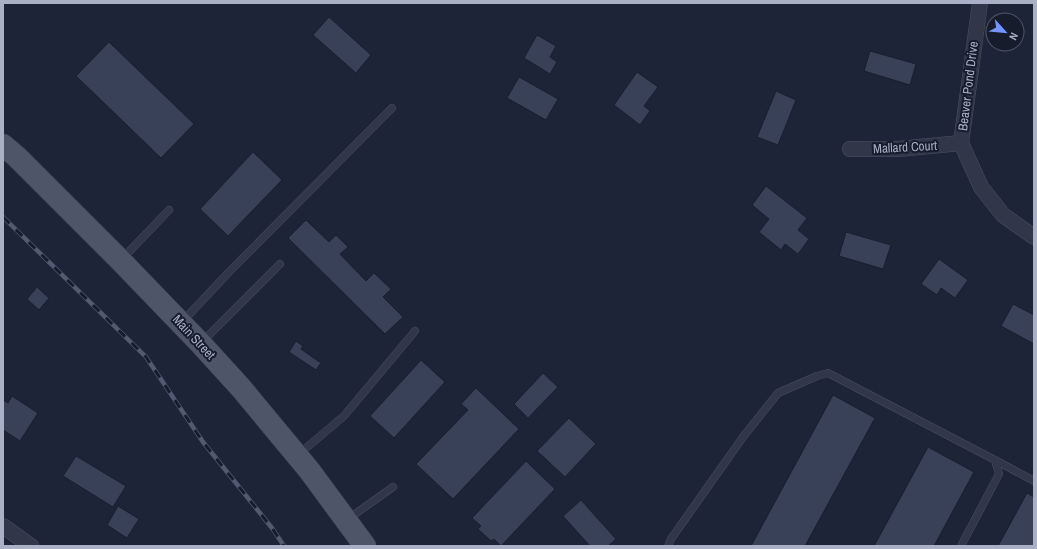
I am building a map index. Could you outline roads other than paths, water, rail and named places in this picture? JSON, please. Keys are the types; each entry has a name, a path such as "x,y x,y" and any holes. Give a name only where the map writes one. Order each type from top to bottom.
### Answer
{"main road":[{"name":"Main Street","path":"3,145 120,260 241,388 298,456 366,546"}],"street":[{"name":"Beaver Pond Drive","path":"980,3 961,143 981,187 1003,215 1034,237"},
{"name":"Mallard Court","path":"850,149 898,149 961,143"},
{"path":"3,526 31,546"}],"lane":[{"path":"181,323 230,271 392,108"},
{"path":"120,260 169,210"},
{"path":"200,343 280,264"},
{"path":"298,456 344,416 415,331"},
{"path":"668,546 671,539 743,437 778,393 817,376 828,373 995,460 1034,482"},
{"path":"961,546 999,474 995,460"},
{"path":"346,520 394,487"}],"railway":[{"path":"3,217 146,357 203,442 272,528 284,546"}]}
